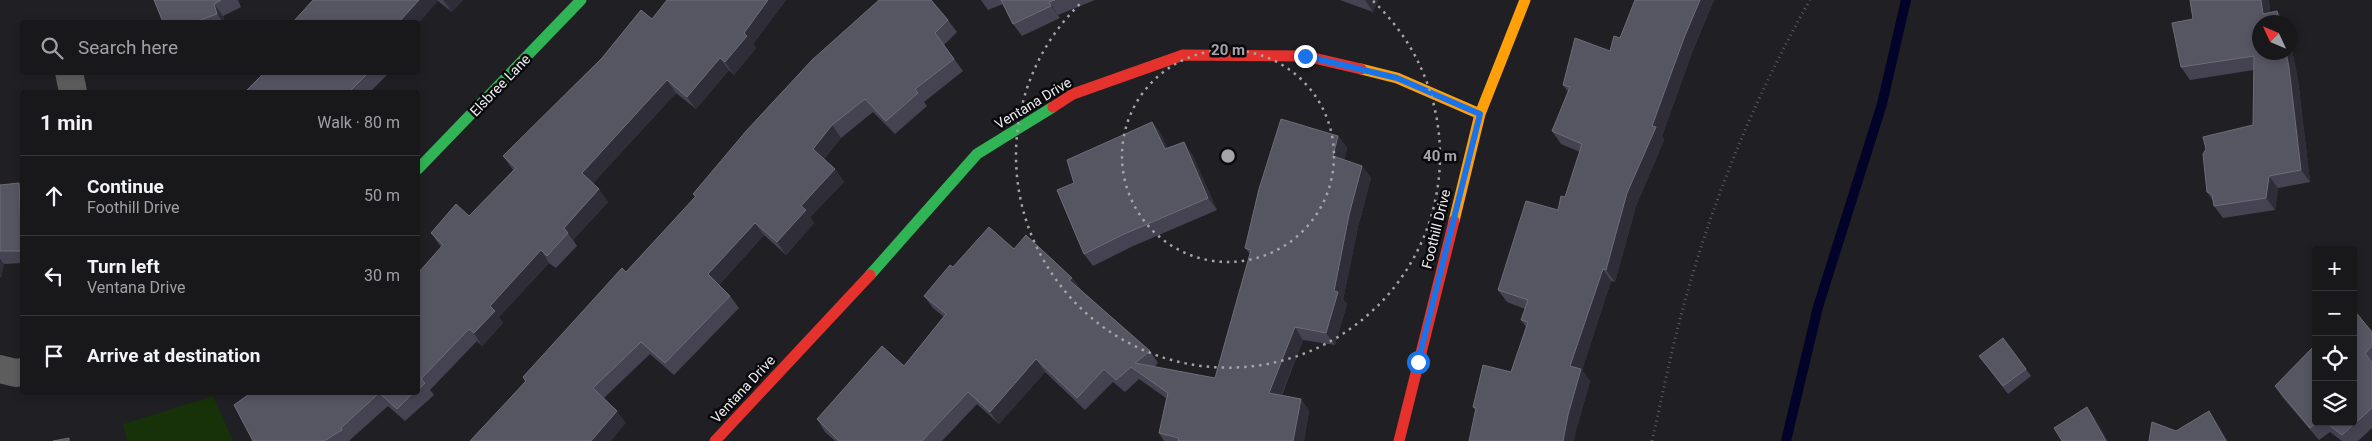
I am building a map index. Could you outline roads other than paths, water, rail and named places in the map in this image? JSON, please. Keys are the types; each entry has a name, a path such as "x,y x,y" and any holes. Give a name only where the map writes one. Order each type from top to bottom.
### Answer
{"street":[{"name":"Elsbree Lane","path":"420,167 581,0"},
{"name":"Foothill Drive","path":"1399,441 1480,114 1525,0"},
{"name":"Ventana Drive","path":"715,441 867,278 977,154 1073,94 1184,55 1305,56 1397,78 1480,114"},
{"path":"70,75 73,90"},
{"path":"0,369 20,372"}],"waterway":[{"path":"1786,441 1818,307 1882,104 1906,0"}]}
